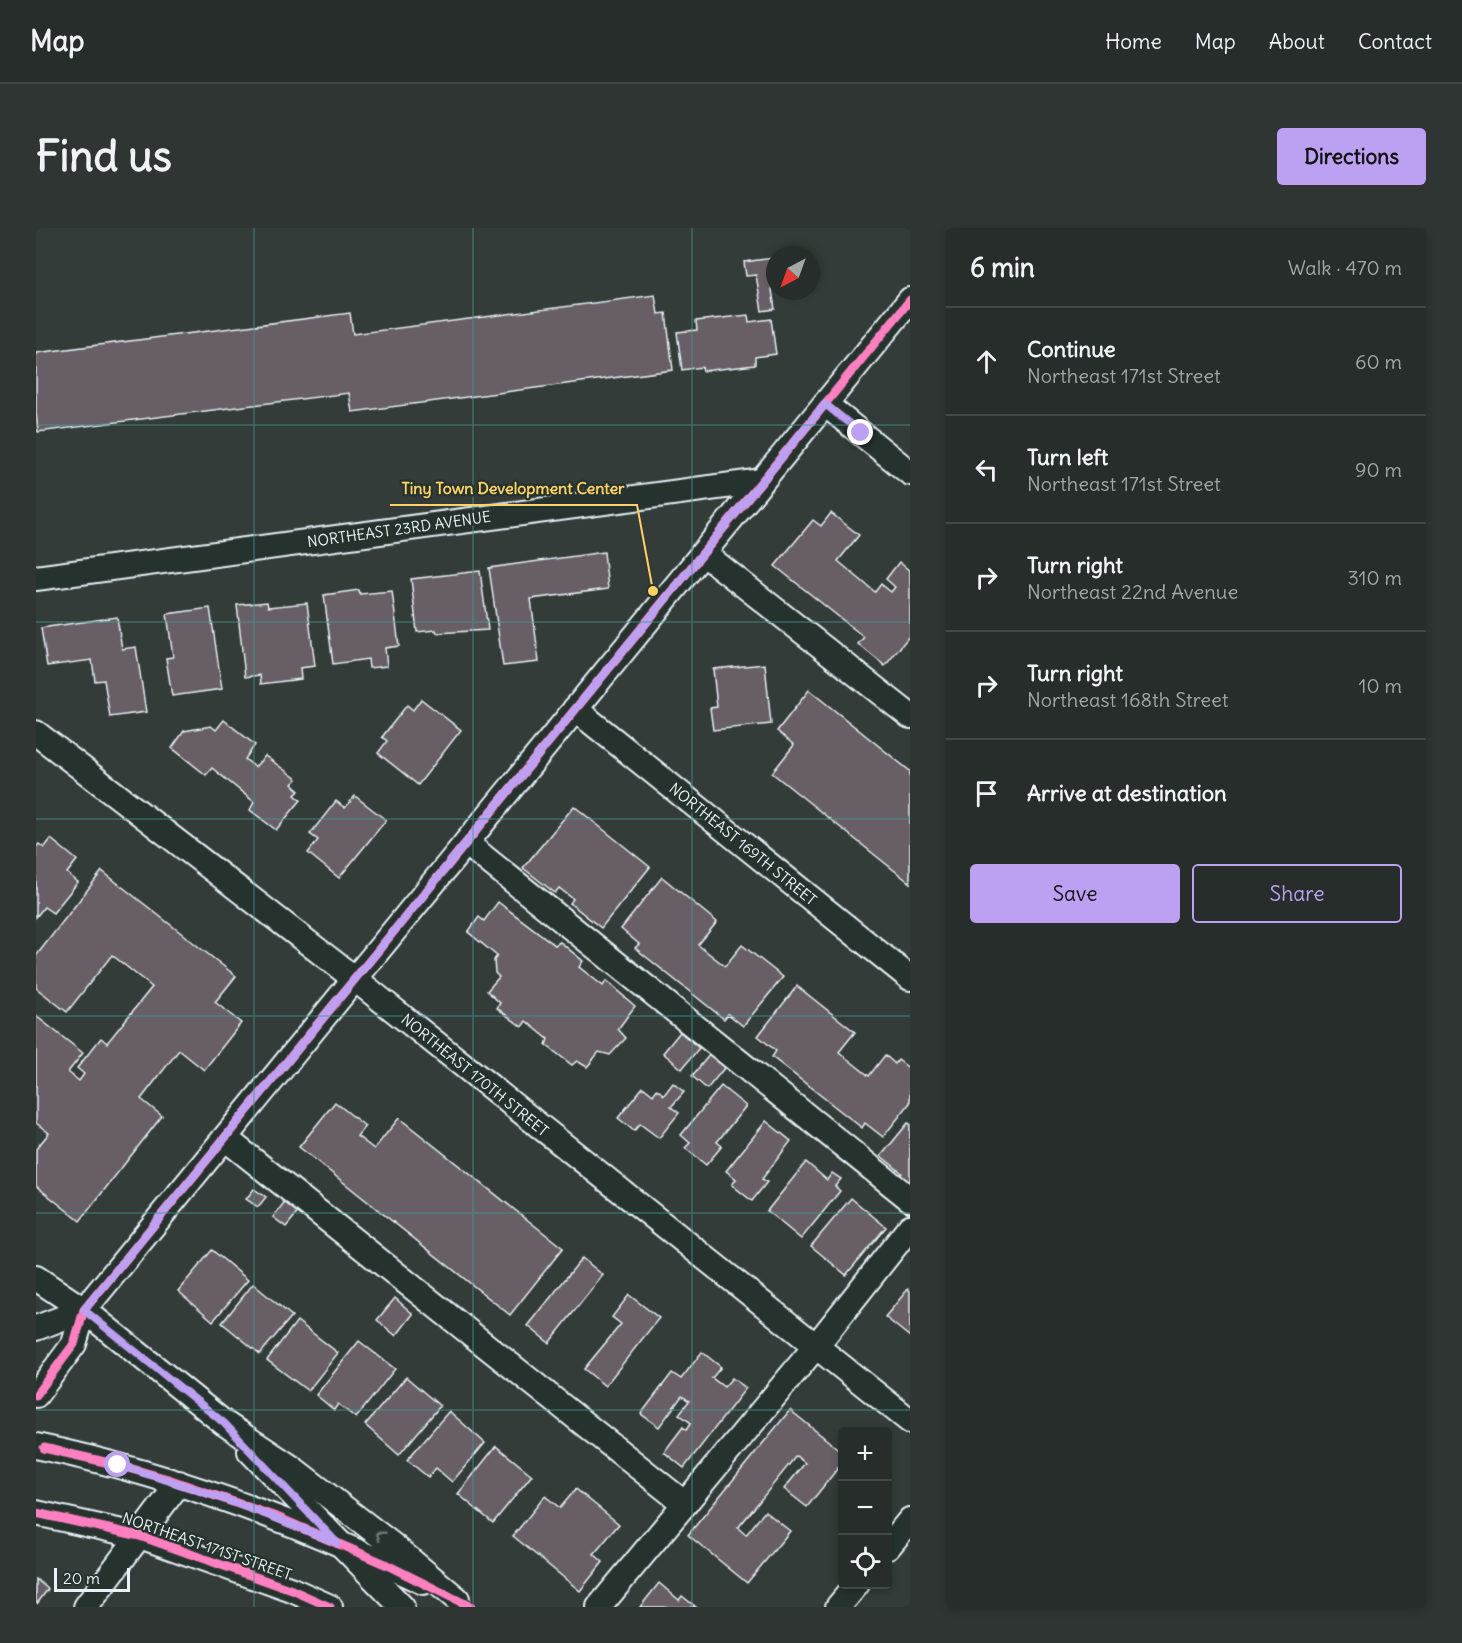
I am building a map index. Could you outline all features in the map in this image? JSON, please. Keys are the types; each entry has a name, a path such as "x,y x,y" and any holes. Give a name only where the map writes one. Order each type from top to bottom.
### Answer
{"street":[{"path":"36,1395 74,1344 84,1310 910,300"},
{"path":"825,404 910,473"},
{"name":"NORTHEAST 23RD AVENUE","path":"36,578 762,481"},
{"path":"703,553 910,716"},
{"name":"NORTHEAST 169TH STREET","path":"575,709 910,978"},
{"name":"NORTHEAST 170TH STREET","path":"36,733 355,979 910,1421"},
{"path":"466,843 910,1199"},
{"path":"225,1138 685,1504"},
{"path":"599,1607 816,1346 910,1227"},
{"path":"36,1278 84,1310 224,1423 292,1468 392,1544 464,1603"},
{"path":"36,1328 84,1310"},
{"path":"224,1423 337,1543 402,1607"},
{"path":"36,1446 118,1465 179,1483 279,1518 464,1603"},
{"path":"86,1607 116,1564 179,1483"},
{"name":"NORTHEAST 171ST STREET","path":"36,1513 140,1536 292,1590 330,1607"},
{"path":"892,1542 910,1520"},
{"path":"838,1607 852,1589"}],"building":[{"path":"766,259 766,300 774,300 775,309 762,311 756,275 746,276 744,262"},
{"path":"655,295 658,314 666,313 673,370 352,412 349,393 38,432 36,353 350,313 353,334"},
{"path":"748,315 749,322 771,319 776,354 755,357 755,365 703,371 702,367 682,370 677,332 697,330 696,321"},
{"path":"831,513 859,535 838,561 875,592 881,584 891,592 895,587 886,579 899,562 910,571 910,635 885,666 858,644 864,637 775,566 813,520 821,526"},
{"path":"604,552 608,589 531,599 539,662 503,666 489,568"},
{"path":"480,571 488,630 417,632 411,579"},
{"path":"359,590 360,594 392,591 399,646 385,648 387,666 369,668 368,659 333,664 324,595"},
{"path":"267,602 268,607 307,603 315,666 300,668 301,679 261,684 260,675 245,677 237,605"},
{"path":"210,608 222,689 172,696 166,658 173,657 167,614"},
{"path":"117,617 122,649 136,647 146,712 110,717 104,680 95,681 92,660 47,666 41,628"},
{"path":"765,664 771,724 713,730 710,708 717,707 713,669"},
{"path":"809,690 910,771 910,883 772,773 794,745 777,731"},
{"path":"421,699 461,730 418,785 378,753 387,741 382,737 407,705 413,710"},
{"path":"224,720 255,745 245,759 255,767 265,756 297,779 292,784 299,791 295,795 301,800 276,830 250,810 254,802 212,768 206,775 172,748 184,731 211,726 216,730"},
{"path":"355,796 386,820 339,878 308,853 318,840 310,834 336,801 345,808"},
{"path":"574,806 650,867 601,928 570,903 573,899 559,888 555,893 523,868"},
{"path":"51,839 77,860 67,873 78,882 53,913 44,907 36,917 36,847 39,844 44,848"},
{"path":"102,871 236,976 215,1002 241,1023 204,1070 179,1050 141,1099 162,1116 80,1221 36,1186 36,1149 49,1133 36,1123 36,1016 83,1053 68,1072 79,1081 84,1074 77,1068 101,1038 107,1043 152,987 112,955 67,1012 36,988 36,956"},
{"path":"662,877 717,922 698,945 725,966 742,945 783,977 743,1026 728,1014 724,1019 635,948 639,944 621,929"},
{"path":"498,902 555,945 560,942 583,961 579,967 603,986 606,981 635,1006 618,1029 626,1038 610,1055 599,1052 587,1067 577,1061 572,1065 546,1045 548,1039 526,1021 522,1027 497,1008 500,1003 487,991 499,977 495,973 494,960 497,956 468,932 479,917 484,921"},
{"path":"797,986 855,1032 839,1052 869,1076 885,1055 895,1064 898,1060 910,1069 910,1103 883,1137 865,1123 862,1128 772,1057 776,1051 758,1036"},
{"path":"680,1032 699,1048 682,1069 663,1053"},
{"path":"710,1054 725,1067 707,1089 692,1076"},
{"path":"673,1083 684,1092 671,1107 679,1113 659,1138 640,1124 634,1131 618,1118 643,1087 653,1095 657,1089 664,1095"},
{"path":"721,1086 746,1106 717,1142 722,1146 706,1165 685,1148 690,1143 681,1135"},
{"path":"335,1102 365,1126 357,1136 374,1149 399,1118 563,1248 510,1315 299,1147"},
{"path":"766,1121 791,1141 762,1179 767,1182 752,1201 732,1185 736,1179 726,1171"},
{"path":"908,1123 910,1124 910,1185 899,1176 902,1173 881,1156"},
{"path":"806,1162 827,1180 832,1173 841,1179 835,1186 840,1191 801,1239 767,1211"},
{"path":"254,1189 266,1197 258,1207 246,1199"},
{"path":"851,1198 886,1227 846,1275 811,1246"},
{"path":"286,1200 299,1211 286,1227 273,1217"},
{"path":"212,1250 248,1280 213,1321 178,1291"},
{"path":"582,1258 603,1275 549,1343 528,1326"},
{"path":"253,1284 292,1316 260,1354 222,1323"},
{"path":"908,1289 910,1291 910,1337 885,1317"},
{"path":"629,1295 659,1318 605,1386 584,1369 621,1324 612,1317"},
{"path":"395,1298 413,1314 396,1336 377,1320"},
{"path":"297,1321 338,1353 308,1391 267,1360"},
{"path":"359,1341 395,1369 356,1418 338,1404 334,1410 316,1395"},
{"path":"702,1352 721,1367 712,1378 724,1387 732,1378 746,1388 684,1468 664,1452 683,1427 686,1430 691,1423 679,1414 689,1401 682,1396 659,1427 641,1414 672,1373 681,1379"},
{"path":"406,1377 440,1406 399,1455 365,1425"},
{"path":"790,1410 838,1449 838,1468 807,1507 784,1489 805,1463 796,1456 738,1528 746,1535 765,1511 790,1531 747,1583 688,1535"},
{"path":"449,1411 485,1443 452,1482 436,1468 428,1477 407,1460"},
{"path":"496,1446 532,1475 493,1523 458,1494"},
{"path":"576,1489 619,1524 594,1554 603,1562 580,1591 513,1536 545,1496 560,1508"},
{"path":"36,1579 48,1589 36,1605"},
{"path":"659,1583 679,1600 682,1596 696,1607 640,1607"}],"cycle path":[{"path":"36,1395 74,1344 84,1310 910,300"},
{"path":"44,1448 168,1479 279,1518 385,1564 471,1607"},
{"path":"36,1513 140,1536 292,1590 330,1607"}],"place":[{"name":"Tiny Town Development Center","path":"653,591"}],"route":[{"path":"118,1465 217,1495 337,1543 224,1423 84,1310 825,404 861,433"}]}
